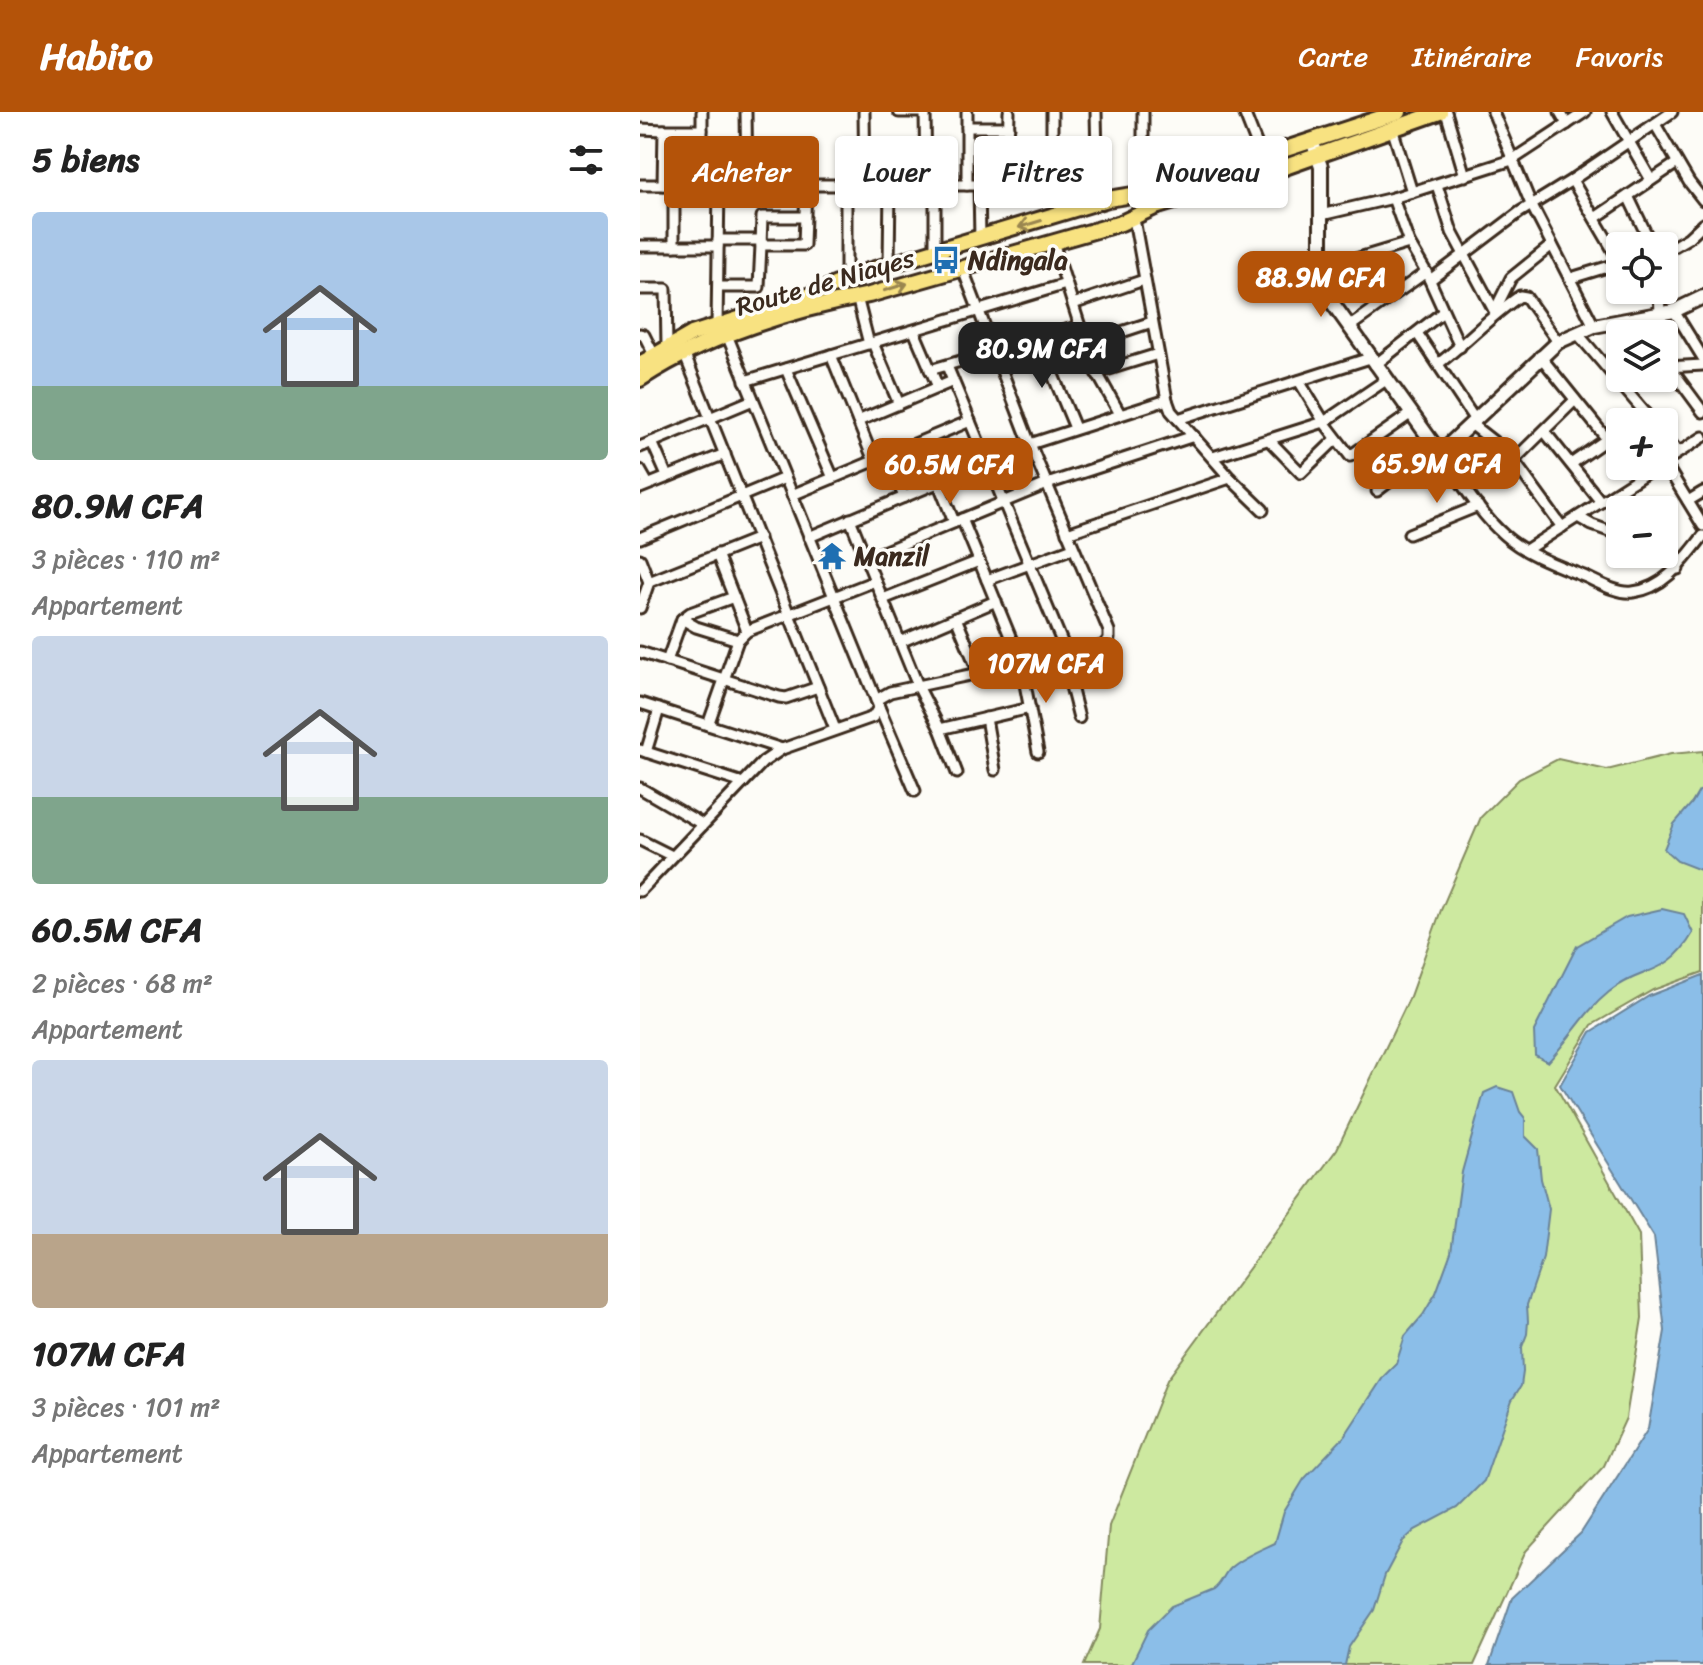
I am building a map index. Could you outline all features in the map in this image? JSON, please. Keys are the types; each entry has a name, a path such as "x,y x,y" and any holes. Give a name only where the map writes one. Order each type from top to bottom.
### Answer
{"main road":[{"name":"Route de Niayes","path":"1288,148 1363,118 1399,112"},
{"name":"Route de Niayes","path":"1288,166 1443,112"},
{"name":"Route de Niayes","path":"640,379 722,330 846,281 889,265 1079,208"},
{"name":"Route de Niayes","path":"640,364 692,334 722,330 857,297 1134,219 1153,208"}],"street":[{"path":"702,112 702,136"},
{"path":"746,112 746,136"},
{"path":"864,112 864,136"},
{"path":"899,112 925,112 927,136"},
{"path":"967,112 967,185"},
{"path":"1009,112 1009,136"},
{"path":"1052,112 1052,136"},
{"path":"1096,112 1096,136"},
{"path":"1143,112 1143,136"},
{"path":"1244,112 1252,136"},
{"path":"1443,112 1465,176"},
{"path":"1493,112 1531,204 1594,326"},
{"path":"1560,112 1567,124"},
{"path":"1321,215 1393,198 1512,160 1585,112"},
{"path":"1612,112 1651,180"},
{"path":"1349,327 1391,297 1465,253 1531,204 1672,112"},
{"path":"1655,124 1703,200"},
{"path":"967,127 1009,127"},
{"path":"1392,128 1412,192"},
{"path":"640,129 702,130"},
{"path":"664,130 665,136"},
{"path":"1312,140 1321,167 1321,287 1410,414 1503,535 1526,550 1583,576 1632,592 1663,581 1678,569 1703,536"},
{"path":"1595,218 1677,163"},
{"path":"1572,180 1606,237"},
{"path":"640,185 664,185"},
{"path":"958,185 974,185"},
{"path":"1437,185 1452,232 1495,312"},
{"path":"1628,196 1645,232"},
{"path":"1393,198 1409,243 1428,276 1460,347"},
{"path":"671,208 674,246"},
{"path":"719,208 722,330 915,791"},
{"path":"640,246 718,243 804,245 805,208"},
{"path":"846,208 846,281"},
{"path":"889,265 890,208"},
{"path":"932,208 935,252"},
{"path":"979,208 980,239"},
{"path":"719,287 759,287 762,217 805,217"},
{"path":"1134,219 1167,400 1178,419 1263,510"},
{"path":"1678,244 1703,224"},
{"path":"1053,242 1096,373 1120,414"},
{"path":"1319,270 1409,243"},
{"path":"1495,312 1511,278 1552,245"},
{"path":"1362,258 1391,297"},
{"path":"641,890 763,762 782,749 873,717 878,704 890,692 1104,645 1109,635 1030,444 962,267"},
{"path":"1571,278 1606,267"},
{"path":"1073,304 1144,280"},
{"path":"745,381 1066,284"},
{"path":"640,289 666,289 660,351"},
{"path":"1438,364 1495,312 1523,296 1558,342"},
{"path":"857,297 871,343 899,404"},
{"path":"1377,491 1473,422 1558,342 1594,326 1674,311 1703,297"},
{"path":"1660,304 1660,314"},
{"path":"1674,311 1703,358"},
{"path":"1178,419 1373,361 1443,312"},
{"path":"1085,344 1152,322"},
{"path":"930,370 1080,326"},
{"path":"914,331 938,387"},
{"path":"1417,333 1473,422 1513,461 1562,527"},
{"path":"1577,333 1606,363"},
{"path":"640,334 660,351"},
{"path":"1038,339 1075,428"},
{"path":"684,353 835,729"},
{"path":"1096,373 1158,354"},
{"path":"831,355 874,461"},
{"path":"1540,356 1606,438"},
{"path":"1678,366 1703,365"},
{"path":"947,366 1065,655 1079,718"},
{"path":"786,369 833,478"},
{"path":"1213,457 1324,422 1386,380"},
{"path":"858,421 953,381"},
{"path":"1299,381 1350,456 1410,414"},
{"path":"1678,382 1703,412"},
{"path":"1630,392 1642,408"},
{"path":"640,447 753,400"},
{"path":"809,537 1030,444 1167,400"},
{"path":"1513,461 1575,400"},
{"path":"792,495 970,421"},
{"path":"1545,432 1601,502"},
{"path":"866,559 1047,484 1194,436"},
{"path":"1678,452 1703,438"},
{"path":"1269,440 1301,473 1336,439"},
{"path":"1571,464 1606,440"},
{"path":"652,442 667,476"},
{"path":"640,470 644,486 725,454"},
{"path":"887,455 904,497"},
{"path":"640,538 785,478"},
{"path":"1067,533 1230,478"},
{"path":"1526,550 1635,480"},
{"path":"1675,480 1703,526"},
{"path":"938,482 979,561 1021,663 1038,752"},
{"path":"1688,501 1703,492"},
{"path":"1409,534 1478,506"},
{"path":"1578,517 1606,530"},
{"path":"850,519 957,773"},
{"path":"649,582 759,538"},
{"path":"987,580 1073,548"},
{"path":"717,554 747,631"},
{"path":"640,559 649,582 640,608"},
{"path":"883,599 979,561"},
{"path":"708,725 738,640 747,631 875,581"},
{"path":"667,661 682,619 690,613 734,597"},
{"path":"900,642 996,601"},
{"path":"956,618 979,673"},
{"path":"682,619 696,627 738,640"},
{"path":"640,652 782,698 818,687"},
{"path":"640,703 782,749"},
{"path":"940,729 1030,708"},
{"path":"659,709 643,751 743,783"},
{"path":"986,718 995,770"},
{"path":"640,788 702,824"},
{"path":"640,840 672,856"}],"green space":[{"path":"1703,751 1703,972 1653,990 1592,1025 1555,1085 1639,1235 1642,1318 1626,1418 1604,1466 1526,1551 1474,1665 1084,1665 1100,1629 1109,1526 1167,1380 1337,1149 1409,999 1441,910 1481,817 1519,779 1558,759 1607,770 1671,754"}],"water":[{"path":"1703,790 1703,871 1677,861 1664,849 1674,824"},
{"path":"1662,909 1684,914 1693,933 1684,947 1664,964 1609,992 1548,1062 1535,1055 1534,1031 1577,946 1627,917"},
{"path":"1703,975 1703,1665 1489,1665 1512,1598 1581,1533 1648,1429 1665,1331 1654,1237 1560,1085 1591,1032 1649,996"},
{"path":"1497,1087 1513,1092 1525,1118 1525,1136 1538,1149 1541,1179 1549,1209 1543,1258 1527,1305 1521,1386 1512,1400 1484,1481 1457,1508 1415,1530 1403,1541 1385,1575 1374,1610 1349,1647 1345,1665 1131,1665 1148,1630 1172,1606 1214,1589 1235,1564 1275,1543 1284,1512 1304,1479 1344,1437 1384,1376 1396,1364 1405,1336 1436,1293 1451,1252 1462,1172 1484,1093"}],"place":[{"name":"Ndingala","path":"946,260"},
{"name":"Manzil","path":"832,556"}]}
